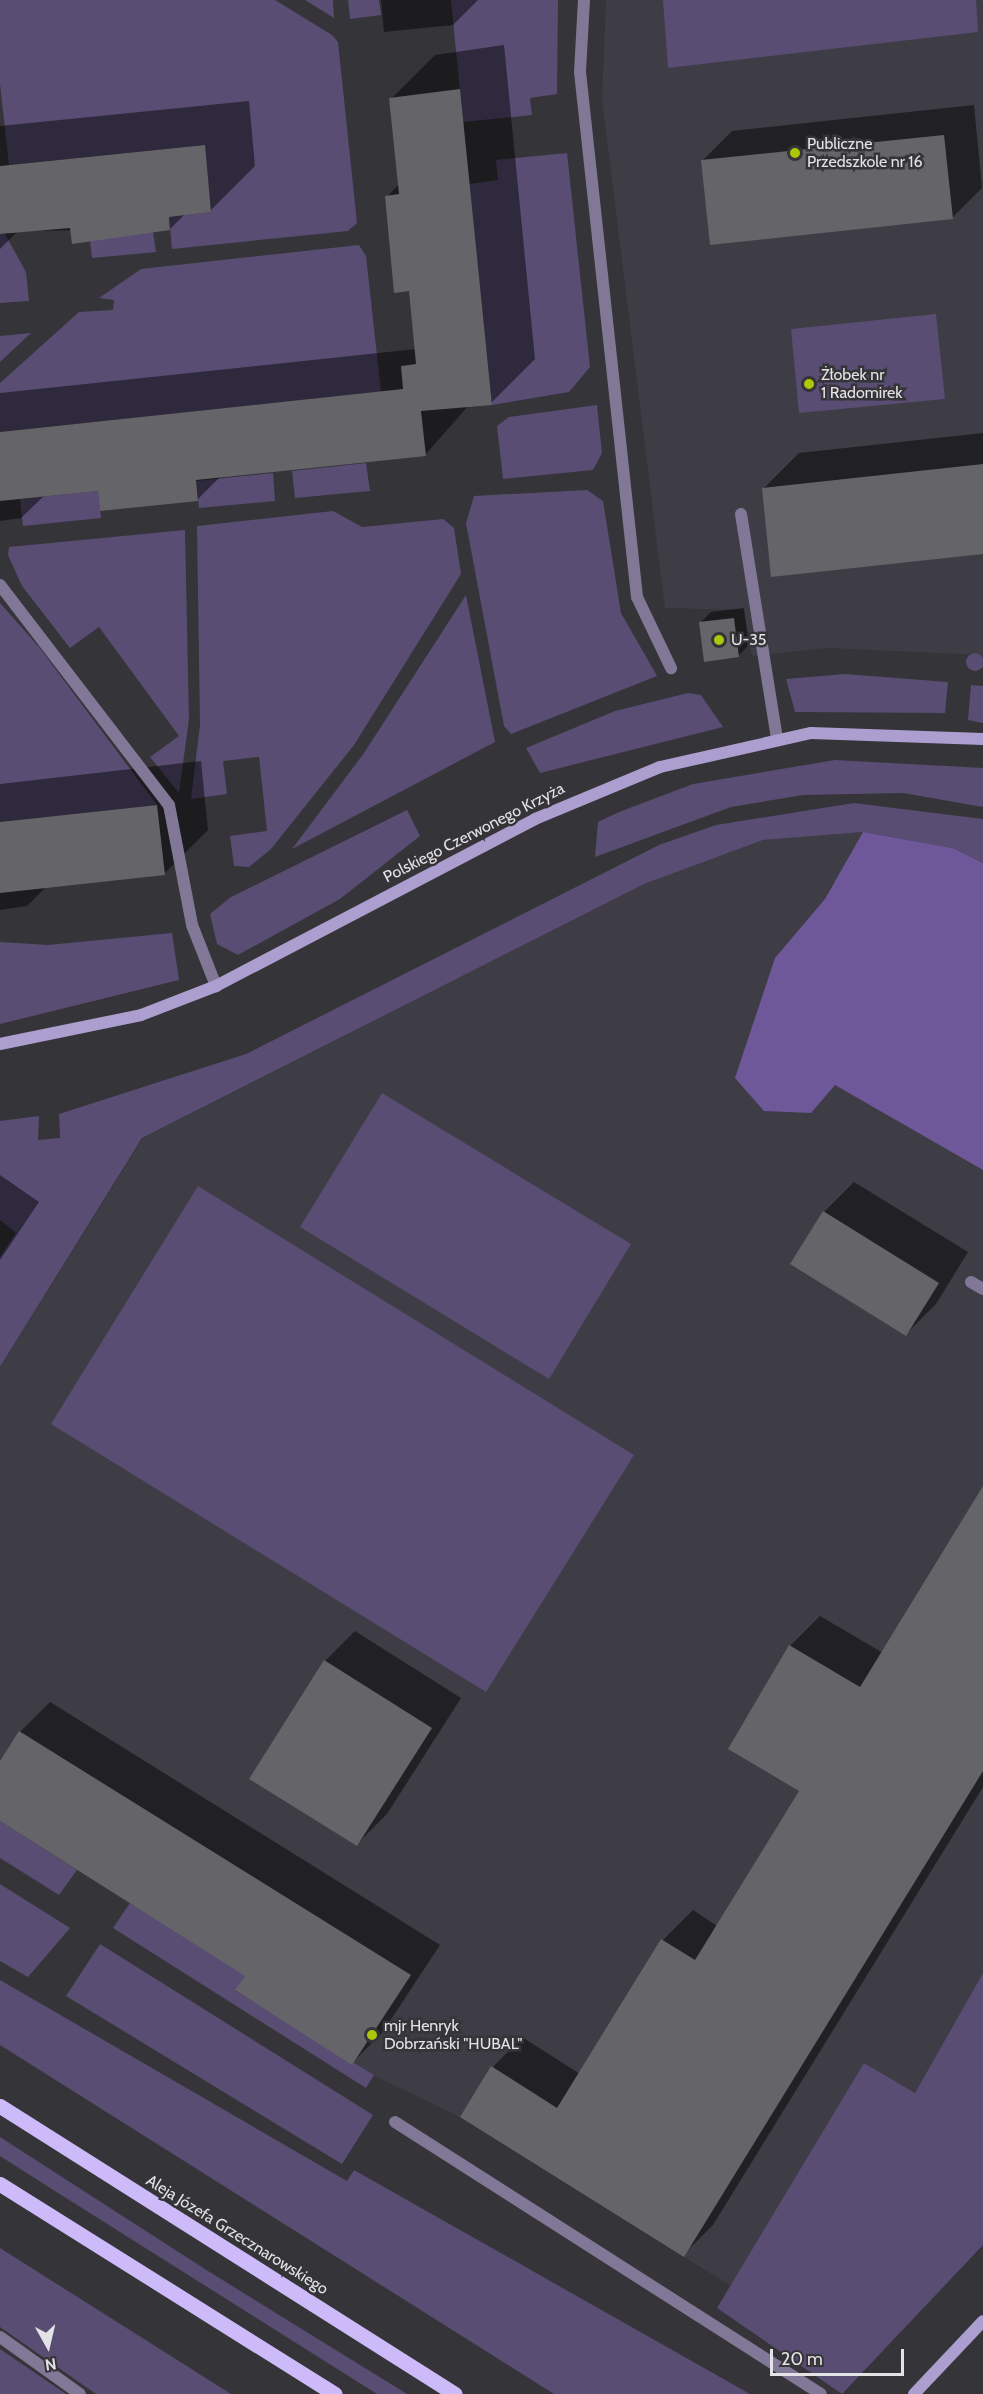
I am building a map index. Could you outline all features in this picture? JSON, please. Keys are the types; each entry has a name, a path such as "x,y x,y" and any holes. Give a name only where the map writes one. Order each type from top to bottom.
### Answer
{"main road":[{"name":"Aleja Józefa Grzecznarowskiego","path":"0,2106 455,2394"},
{"path":"0,2184 334,2394"}],"street":[{"path":"584,0 580,72 637,597 672,668"},
{"path":"741,514 777,739"},
{"path":"0,585 169,805 192,925 216,986"},
{"name":"Polskiego Czerwonego Krzyża","path":"0,1044 141,1015 216,986 596,790 717,751 777,739 850,731 983,739"},
{"path":"971,1282 983,1289"},
{"path":"395,2122 821,2394"},
{"path":"914,2394 983,2321"},
{"path":"0,2337 80,2394"}],"shaded area":[{"path":"0,0 275,0 332,35 338,42 357,223 348,231 172,249 169,217 211,212 204,145 9,165 0,84"},
{"path":"305,0 333,0 334,18"},
{"path":"348,0 379,0 381,15 350,19"},
{"path":"451,0 558,0 557,94 530,98 532,115 463,122"},
{"path":"606,0 983,0 983,655 826,648 752,656 743,610 665,608 602,99"},
{"path":"663,0 976,0 978,32 668,68"},
{"path":"567,153 590,367 569,392 492,405 469,184 498,180 496,160"},
{"path":"151,219 156,252 92,258 90,241"},
{"path":"0,234 5,234 26,272 29,301 0,303"},
{"path":"359,245 366,256 381,392 0,432 0,383 79,312 113,310 114,300 99,298 141,269"},
{"path":"936,314 945,399 799,413 791,329"},
{"path":"31,333 0,362 0,336"},
{"path":"597,405 602,453 593,470 503,479 497,426 509,417"},
{"path":"366,463 370,491 295,498 292,471"},
{"path":"273,473 275,501 199,508 196,481"},
{"path":"587,490 603,501 621,613 657,676 511,734 504,726 466,523 474,496"},
{"path":"98,491 101,518 23,526 20,499"},
{"path":"333,511 362,527 443,519 454,528 461,574 354,745 271,849 249,867 234,866 230,836 267,831 259,757 223,761 227,794 191,799 200,725 197,526"},
{"path":"185,530 189,719 179,793 150,757 179,736 99,627 70,648 22,586 8,555 9,547"},
{"path":"466,595 495,742 292,849 364,753"},
{"path":"0,603 39,647 157,805 0,822"},
{"path":"975,653 981,656 984,662 981,668 975,671 969,668 966,662 969,656"},
{"path":"845,674 948,682 945,713 795,712 786,679"},
{"path":"971,685 983,686 983,723 968,720"},
{"path":"688,693 701,695 723,727 540,773 526,748 615,711"},
{"path":"835,760 983,768 983,807 903,793 803,795 731,807 595,857 598,822 619,812 693,784"},
{"path":"854,803 983,819 983,863 953,848 863,832 763,840 644,884 142,1138 0,1367 0,1257 16,1233 0,1220 0,1121 39,1116 38,1140 60,1138 59,1114 246,1054 659,845 716,825"},
{"path":"407,810 420,836 340,899 238,955 217,944 210,914 231,897"},
{"path":"863,832 983,863 983,1973 915,2093 864,2063 731,2286 460,2117 352,2065 235,1990 245,1975 0,1821 0,1368 143,1138 647,882 763,840"},
{"path":"863,832 953,848 983,863 983,1170 835,1085 811,1113 764,1111 735,1078 775,958 825,899"},
{"path":"172,933 179,980 0,1024 0,942 48,945"},
{"path":"382,1093 631,1244 549,1379 300,1227"},
{"path":"198,1186 634,1455 486,1692 51,1424"},
{"path":"0,1821 77,1870 59,1895 0,1858"},
{"path":"0,1884 70,1928 28,1977 0,1961"},
{"path":"130,1903 245,1975 236,1991 374,2075 366,2088 113,1928"},
{"path":"100,1944 373,2115 342,2164 66,1996"},
{"path":"983,1973 983,2245 842,2394 717,2308 864,2063 915,2093"},
{"path":"0,1980 347,2181 354,2170 750,2394 554,2394 0,2045"},
{"path":"0,2137 208,2271 407,2394 377,2394 47,2186 0,2156"},
{"path":"0,2248 231,2394 96,2394 0,2327"},
{"path":"0,2349 66,2394 0,2394"}],"building":[{"path":"460,89 492,405 421,411 426,456 196,480 198,501 100,511 98,491 0,501 0,432 403,389 401,366 416,364 409,291 394,293 385,196 399,194 389,98"},
{"path":"944,135 953,219 710,245 701,160"},
{"path":"205,145 211,212 169,217 170,230 72,244 70,228 0,234 0,166"},
{"path":"983,464 983,554 771,577 762,488"},
{"name":"U-35","path":"734,618 739,657 704,662 699,622"},
{"path":"157,805 165,875 0,893 0,822"},
{"path":"823,1211 939,1283 906,1336 790,1264"},
{"path":"983,1486 983,1771 684,2257 460,2117 491,2066 557,2108 661,1939 695,1960 799,1791 728,1749 789,1645 860,1687"},
{"path":"324,1660 432,1728 357,1846 249,1779"},
{"path":"19,1731 411,1975 352,2065 235,1990 245,1976 0,1821 0,1761"}],"place":[{"name":"Publiczne Przedszkole nr 16","path":"795,153"},
{"name":"Żłobek nr 1 Radomirek","path":"809,384"},
{"name":"U-35","path":"719,640"},
{"name":"mjr Henryk Dobrzański \"HUBAL\"","path":"372,2035"}]}
